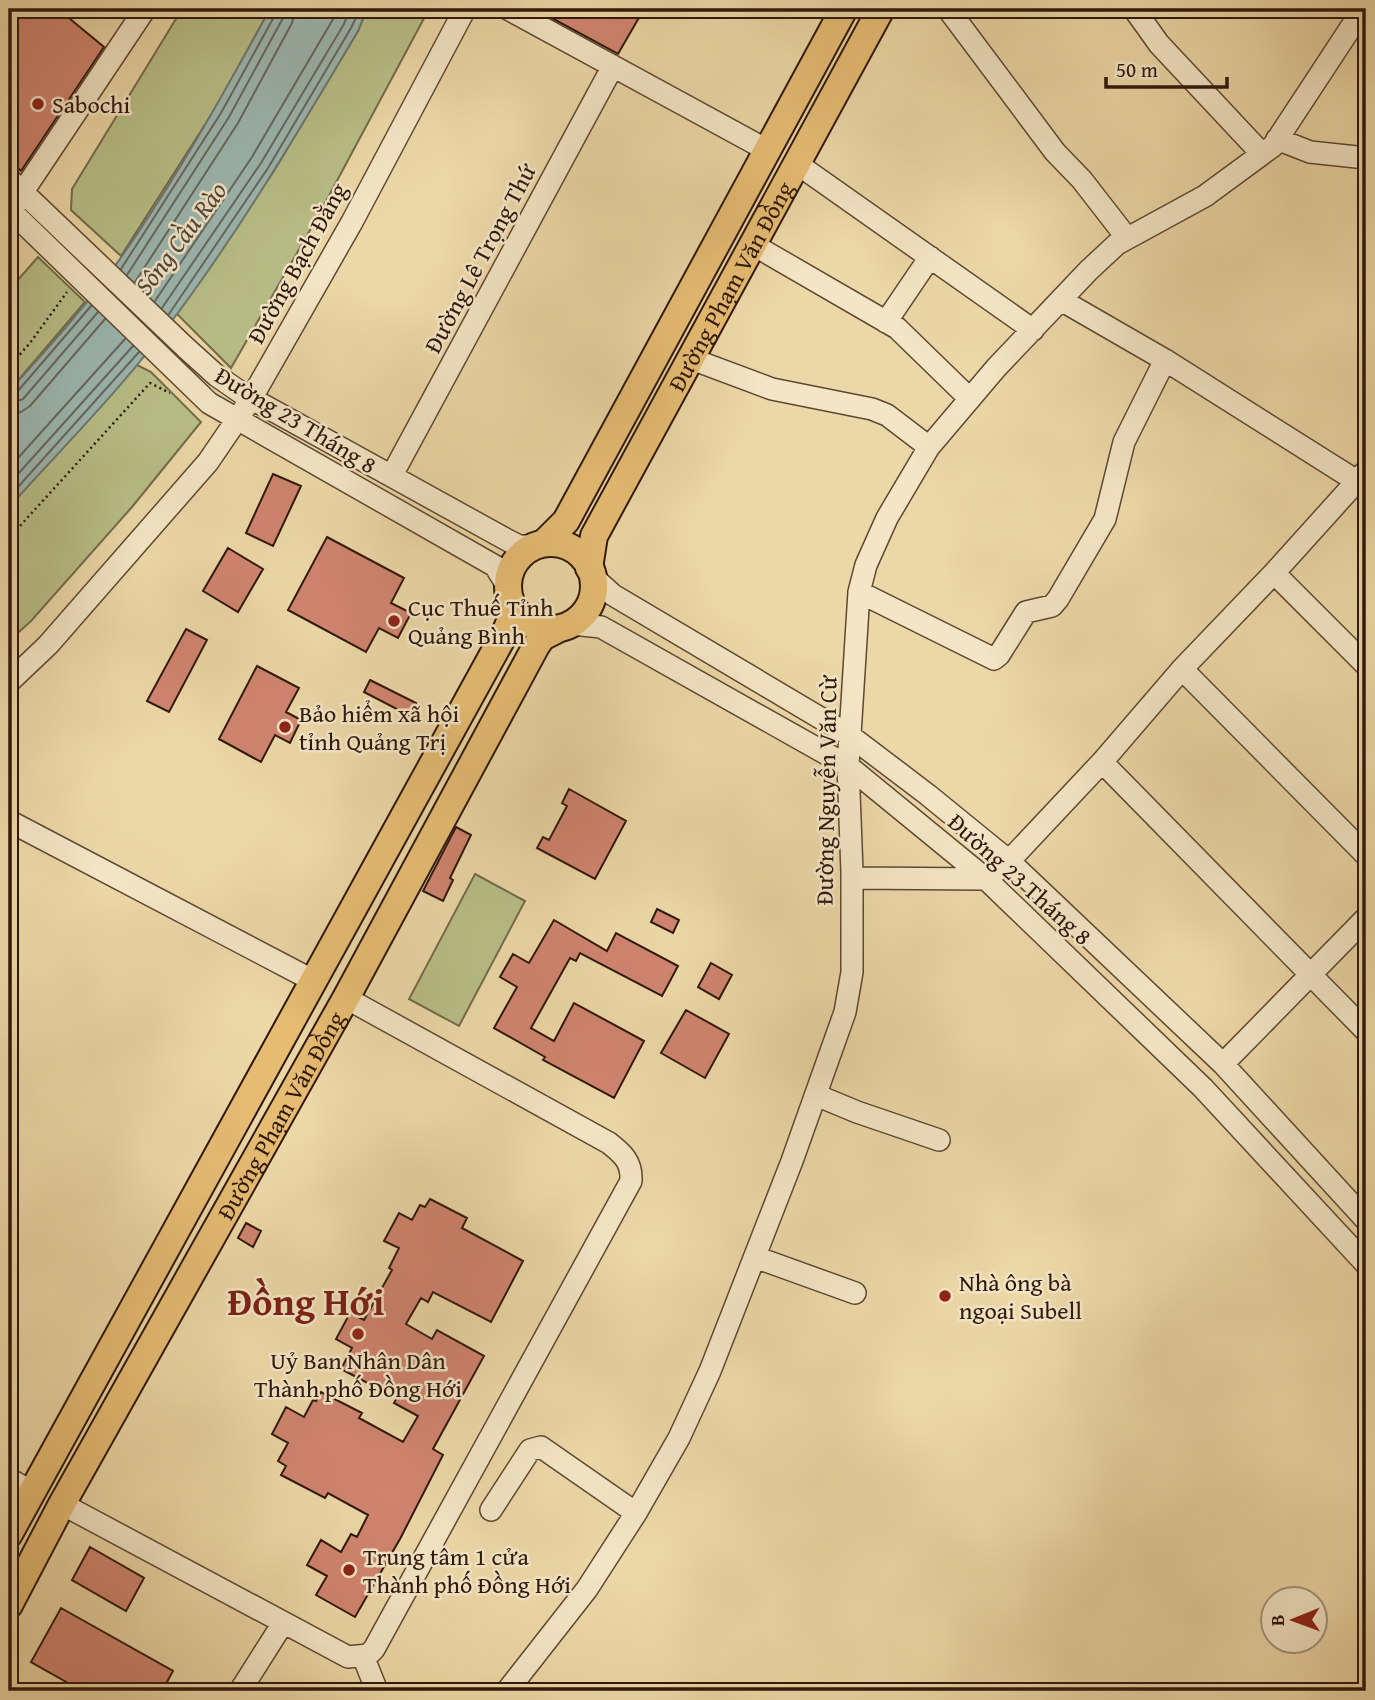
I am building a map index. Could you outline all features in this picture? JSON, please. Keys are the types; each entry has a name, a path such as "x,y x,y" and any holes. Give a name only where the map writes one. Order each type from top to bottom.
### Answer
{"main road":[{"name":"Đường Phạm Văn Đồng","path":"538,545 566,521 844,9"},
{"name":"Đường Phạm Văn Đồng","path":"591,572 594,536 881,9"},
{"path":"564,544 587,561 591,572 592,600 586,611 564,627 541,629 529,624 519,616 510,596 508,577 513,564 523,553 538,545 564,544"},
{"name":"Đường Phạm Văn Đồng","path":"9,1534 506,631 511,619 510,596"},
{"name":"Đường Phạm Văn Đồng","path":"9,1605 62,1504 346,998 536,646 542,638 564,627"},
{"path":"314,981 346,998"},
{"path":"32,1492 62,1504"}],"street":[{"path":"9,210 16,186 145,9"},
{"name":"Đường Bạch Đằng","path":"9,682 48,645 128,554 208,462 237,420 352,222 466,9"},
{"path":"508,9 767,150"},
{"path":"1134,9 1159,44 1270,146 1366,158"},
{"name":"Đường Nguyễn Văn Cừ","path":"507,1691 587,1589 636,1513 679,1438 710,1371 755,1257 845,1012 852,972 848,766 859,592 866,565 887,518 929,447 1089,270 1127,238 1205,196 1270,146 1363,9"},
{"path":"951,10 1055,152 1082,180 1127,238"},
{"name":"Đường Lê Trọng Thứ","path":"392,475 613,66"},
{"path":"796,163 1032,330"},
{"name":"Đường 23 Tháng 8","path":"16,186 217,376 251,399 519,547 538,545"},
{"name":"Đường 23 Tháng 8","path":"9,210 67,279 209,403 495,566 510,596"},
{"path":"752,244 897,328 970,399"},
{"path":"886,322 930,257"},
{"path":"852,878 986,879 1009,861 1102,762 1182,669 1364,479 1261,422 1165,360 1061,300"},
{"path":"689,358 772,389 872,409 887,415 929,447"},
{"path":"859,592 994,659 1026,612 1052,606 1058,599 1105,519 1124,442 1165,360"},
{"name":"Đường 23 Tháng 8","path":"591,572 613,594 849,735 1009,861 1223,1064 1366,1220"},
{"path":"1275,573 1366,665"},
{"name":"Đường 23 Tháng 8","path":"564,627 601,627 848,766 986,879 1203,1088 1366,1264"},
{"path":"1182,669 1366,855"},
{"path":"1102,762 1366,1031"},
{"path":"9,821 314,981"},
{"path":"1223,1064 1366,918"},
{"path":"62,1504 348,1657 368,1656 374,1649 440,1532 631,1181 632,1170 629,1162 608,1143 346,998"},
{"path":"816,1095 939,1140"},
{"path":"755,1257 855,1293"},
{"path":"491,1510 530,1450 541,1447 636,1513"},
{"path":"9,1479 32,1492"},
{"path":"240,1691 283,1623"},
{"path":"363,1656 377,1691"}],"path":[{"path":"9,367 68,293 67,279"},
{"path":"9,538 150,383 171,393"}],"green space":[{"path":"182,9 270,9 215,109 121,256 71,210 72,189"},
{"path":"367,9 429,9 317,218 231,368 177,314 274,171 358,31"},
{"path":"38,257 85,302 9,391 9,290"},
{"path":"137,365 151,372 201,422 132,507 31,621 9,641 9,507"},
{"path":"475,874 525,901 459,1026 409,999"}],"water":[{"name":"Sông Cầu Rào","path":"270,9 367,9 358,31 293,139 202,280 138,364 9,507 9,391 82,308 122,256 181,165"}],"building":[{"name":"Sabochi","path":"9,9 58,9 104,47 21,171 9,160"},
{"path":"535,9 644,9 618,54"},
{"path":"273,474 301,486 273,546 246,533"},
{"path":"327,537 404,578 391,603 411,613 398,638 379,628 366,652 288,610"},
{"path":"228,548 263,569 238,612 203,591"},
{"path":"186,629 207,640 169,712 147,701"},
{"path":"257,666 299,688 286,712 301,720 290,743 275,735 261,762 219,739"},
{"path":"370,680 416,703 410,716 364,692"},
{"path":"569,789 626,821 595,879 537,848 543,837 549,840 567,806 562,803"},
{"path":"456,827 471,835 450,878 453,880 443,901 423,891"},
{"path":"657,909 679,920 673,933 651,922"},
{"path":"554,920 607,951 616,933 678,966 662,996 580,953 576,961 570,958 531,1028 554,1041 574,1003 644,1041 614,1098 543,1060 545,1057 494,1028 517,987 500,977 513,954 529,963"},
{"path":"711,963 732,975 719,999 698,987"},
{"path":"686,1010 729,1034 705,1078 661,1053"},
{"path":"430,1199 467,1218 462,1228 523,1261 491,1322 433,1292 428,1302 421,1298 406,1324 432,1339 437,1330 484,1356 433,1449 443,1455 400,1539 355,1617 316,1595 327,1576 307,1565 321,1540 341,1552 351,1534 357,1537 368,1515 328,1493 325,1498 281,1475 286,1466 278,1461 288,1443 272,1434 286,1407 304,1417 313,1400 316,1401 321,1392 362,1413 359,1418 403,1442 418,1416 394,1403 399,1394 376,1381 373,1386 341,1369 352,1348 336,1339 350,1313 364,1320 392,1270 389,1268 399,1248 384,1241 399,1213 412,1220 420,1205 425,1207"},
{"path":"246,1223 261,1231 253,1247 238,1238"},
{"path":"90,1547 144,1578 126,1611 72,1580"},
{"path":"61,1608 173,1671 162,1691 72,1691 75,1687 31,1662"}],"place":[{"name":"Sabochi","path":"38,104"},
{"name":"Cục Thuế Tỉnh Quảng Bình","path":"394,621"},
{"name":"Bảo hiểm xã hội tỉnh Quảng Trị","path":"285,727"},
{"name":"Nhà ông bà ngoại Subell","path":"945,1296"},
{"name":"Uỷ Ban Nhân Dân Thành phố Đồng Hới","path":"358,1334"},
{"name":"Trung tâm 1 cửa Thành phố Đồng Hới","path":"349,1570"}],"district":[{"name":"Đồng Hới","path":"306,1301"}]}
